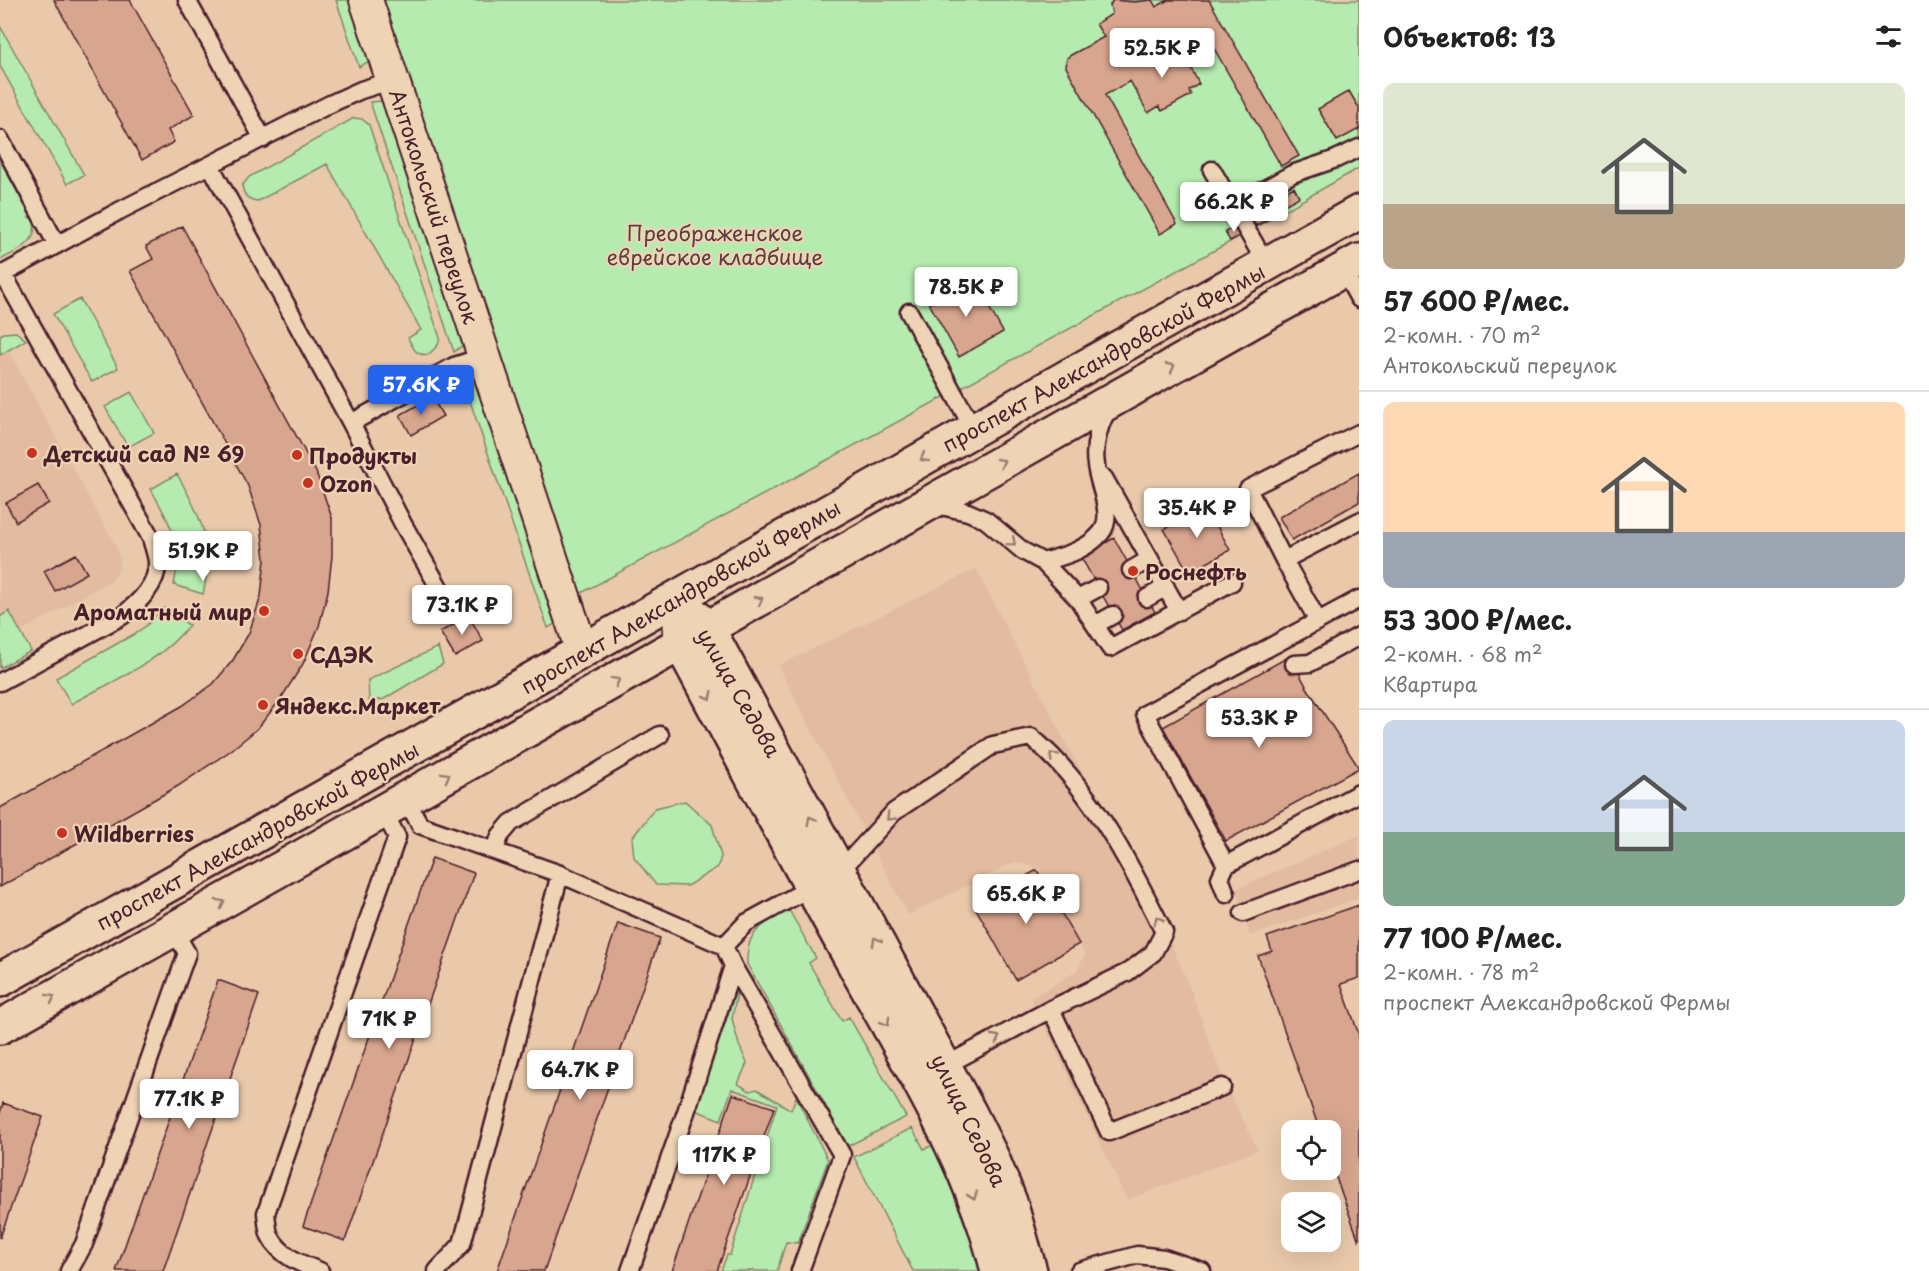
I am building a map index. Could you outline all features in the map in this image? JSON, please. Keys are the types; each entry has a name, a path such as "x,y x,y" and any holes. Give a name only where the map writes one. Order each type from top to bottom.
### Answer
{"main road":[{"name":"проспект Александровской Фермы","path":"0,980 1359,212"},
{"name":"проспект Александровской Фермы","path":"0,1027 1351,266"},
{"name":"улица Седова","path":"678,597 695,637 931,1073 992,1158 1010,1202 1030,1271"},
{"name":"улица Седова","path":"931,1073 998,1271"}],"street":[{"name":"Антокольский переулок","path":"366,0 582,651"}],"lane":[{"path":"187,0 263,140"},
{"path":"0,682 122,616 139,602 152,584 157,563 151,538 3,274 210,165 361,90 393,80"},
{"path":"0,139 57,245"},
{"path":"1233,207 1292,174 1336,159 1359,148"},
{"path":"210,165 445,598"},
{"path":"1212,170 1267,265"},
{"path":"1351,266 1359,299"},
{"path":"909,312 975,430"},
{"path":"351,423 454,366 485,356"},
{"path":"1043,562 1065,556 1087,546 1102,532 1107,517 1095,463 1098,437 1105,415 1118,397"},
{"path":"1318,621 1248,489 1359,433"},
{"path":"1095,463 1179,611"},
{"path":"922,506 941,506 968,512 986,520 1023,551 1043,562 1078,599 1110,648 1232,582"},
{"path":"1284,560 1359,521"},
{"path":"1131,570 1150,559"},
{"path":"1078,599 1098,588"},
{"path":"1147,598 1166,588"},
{"path":"1226,865 1146,714 1359,599"},
{"path":"1095,624 1113,615"},
{"path":"1302,667 1359,636"},
{"path":"495,850 500,836 511,823 660,735"},
{"path":"724,946 746,923 825,879 894,812 993,745 1031,737 1052,754 1085,793 1143,889 1164,932 1153,953 1128,972 1051,1009 931,1073"},
{"path":"1226,894 1220,878 1226,865 1359,793"},
{"path":"395,805 420,825 560,874 724,946 733,966 842,1155 800,1271"},
{"path":"320,1271 298,1263 282,1252 270,1235 266,1213 397,837 395,805"},
{"path":"1243,913 1359,870"},
{"path":"437,1271 462,1244 560,874"},
{"path":"69,1271 84,1244 187,953 173,929"},
{"path":"630,1271 733,966"},
{"path":"1051,1009 1109,1132 1222,1088"},
{"path":"1079,1271 1137,1256 1164,1258 1202,1271"}],"shaded area":[{"name":"Детский сад № 69","path":"4,343 117,548 120,560 119,569 114,578 0,643 0,345"},
{"path":"976,569 1068,747 1144,878 1192,993 1225,1084 1258,1150 1127,1200 1031,998 1077,971 1085,955 1039,868 1015,862 908,915 778,666"},
{"path":"1359,835 1359,898 1250,936 1236,889"}],"green space":[{"path":"336,0 351,0 371,60 359,67"},
{"name":"Преображенское еврейское кладбище","path":"376,0 1359,0 1359,168 1228,243 574,597"},
{"path":"0,26 84,175 67,184 0,66"},
{"path":"383,101 464,344 454,352 370,102"},
{"path":"354,118 362,119 369,125 440,338 438,345 429,354 418,353 408,338 421,330 327,164 258,201 245,195 242,186 249,177"},
{"path":"0,160 29,217 33,219 35,227 31,240 26,245 0,260"},
{"path":"80,299 118,368 92,382 53,314"},
{"path":"16,332 26,340 0,355 0,335"},
{"path":"473,376 555,624 548,628 462,378"},
{"path":"131,392 154,433 128,447 105,407"},
{"path":"177,474 204,531 207,560 203,594 174,585 176,545 169,524 151,489"},
{"path":"163,608 189,625 150,661 71,704 56,678 136,633"},
{"path":"9,611 31,651 0,668 0,617"},
{"path":"438,647 443,664 384,699 369,701 368,680"},
{"path":"685,801 712,825 721,856 718,867 687,886 656,885 634,857 632,838 655,808"},
{"path":"789,910 816,958 809,963 842,1021 849,1017 906,1117 848,1146 747,964 747,952 753,935 764,924"},
{"path":"737,993 732,1019 747,1063 738,1084 750,1091 757,1089 791,1110 796,1097 828,1160 798,1243 786,1242 777,1271 721,1271 727,1255 730,1255 777,1105 732,1089 721,1120 695,1110"},
{"path":"912,1128 924,1149 934,1145 970,1236 980,1271 913,1271 854,1157"}],"building":[{"path":"54,0 130,0 194,115 168,130 174,142 142,160"},
{"path":"1113,0 1134,2 1152,0 1156,7 1168,0 1209,0 1299,156 1281,166 1208,38 1183,52 1199,84 1189,90 1191,95 1162,111 1159,106 1148,113 1130,81 1105,95 1177,224 1160,234 1066,67 1067,58 1104,37 1096,24 1112,14 1110,5"},
{"path":"1349,91 1359,108 1359,129 1337,141 1318,109"},
{"path":"1294,187 1299,197 1277,209 1272,199"},
{"path":"1263,212 1267,220 1255,226 1250,218"},
{"path":"1237,225 1242,234 1230,241 1225,232"},
{"path":"182,226 316,472 332,518 332,556 328,591 319,626 303,664 280,700 257,729 230,751 178,786 0,887 0,808 182,706 213,684 233,660 249,633 261,596 265,559 261,525 248,486 130,271 153,259 146,246"},
{"path":"973,279 1003,332 959,357 929,303"},
{"path":"432,397 443,416 411,435 400,415"},
{"path":"1359,473 1359,502 1292,540 1279,517"},
{"path":"38,485 49,503 16,522 6,503"},
{"path":"1206,506 1230,550 1189,573 1164,529"},
{"path":"1114,538 1155,612 1122,630 1081,557"},
{"path":"76,554 87,573 55,591 44,571"},
{"path":"469,616 483,641 455,657 440,632"},
{"path":"1290,656 1306,686 1359,768 1226,841 1163,727"},
{"path":"432,858 474,873 345,1241 303,1226"},
{"path":"1037,870 1079,944 1016,980 974,905"},
{"path":"1359,905 1359,978 1341,984 1359,1035 1359,1241 1337,1180 1341,1180 1341,1120 1316,1120 1258,956 1272,951 1267,937"},
{"path":"618,923 660,938 544,1271 497,1271"},
{"path":"218,980 259,995 163,1271 116,1271"},
{"path":"733,1094 774,1108 717,1271 672,1271"},
{"path":"3,1103 43,1117 0,1238 0,1113"}],"place":[{"name":"Детский сад № 69","path":"32,453"},
{"name":"Продукты","path":"297,455"},
{"name":"Ozon","path":"308,483"},
{"name":"Роснефть","path":"1133,571"},
{"name":"Ароматный мир","path":"264,611"},
{"name":"СДЭК","path":"298,654"},
{"name":"Яндекс.Маркет","path":"263,705"},
{"name":"Wildberries","path":"62,833"}]}
